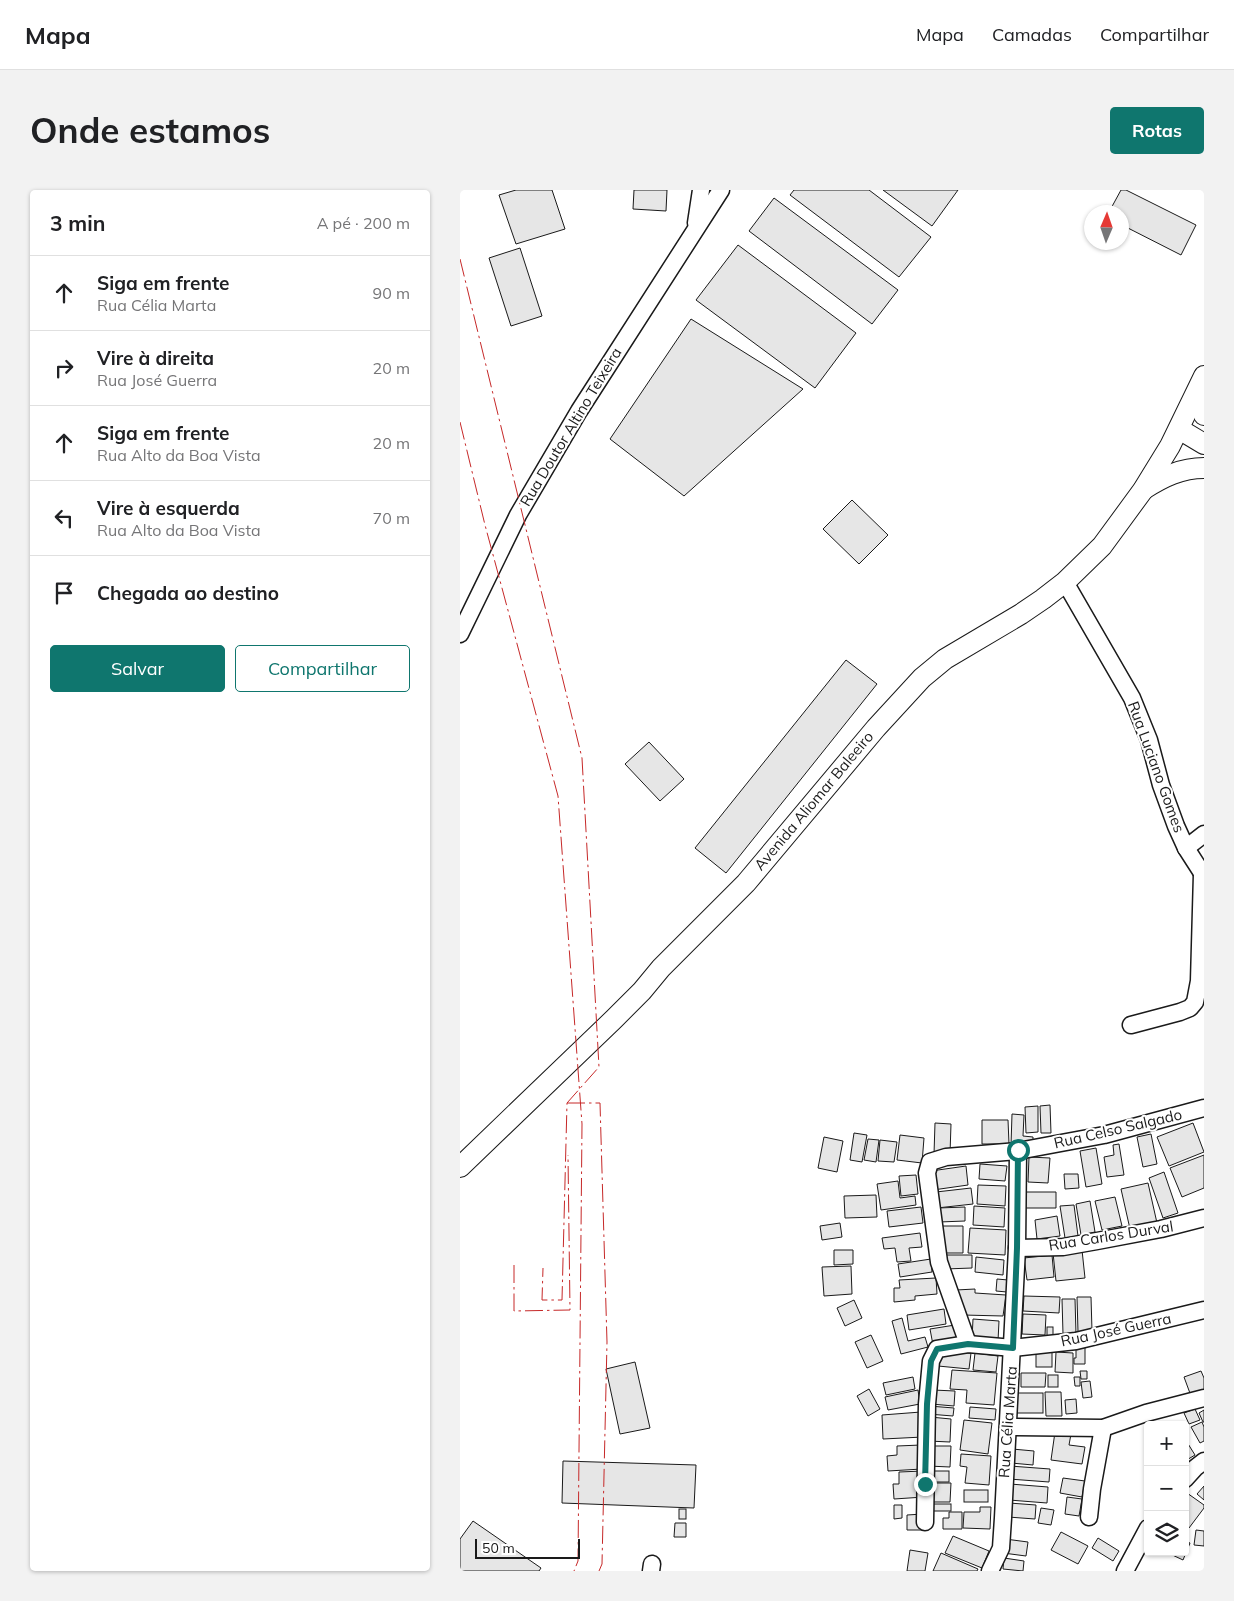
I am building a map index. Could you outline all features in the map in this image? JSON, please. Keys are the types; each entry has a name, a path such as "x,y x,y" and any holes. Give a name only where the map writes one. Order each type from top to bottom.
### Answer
{"main road":[{"path":"1202,379 1204,415"},
{"name":"Avenida Aliomar Baleeiro","path":"460,1167 614,1019 642,991 661,968 746,883 876,728 922,678 945,659 1021,614 1065,582 1102,546 1143,490 1174,437 1202,379"},
{"path":"1174,437 1204,444"},
{"path":"1174,437 1204,462"},
{"path":"1143,490 1173,473 1204,468"}],"street":[{"name":"Rua Doutor Altino Teixeira","path":"696,228 701,190"},
{"name":"Rua Doutor Altino Teixeira","path":"460,634 523,507 579,411 721,190"},
{"name":"Rua Luciano Gomes","path":"1065,582 1132,698 1149,740 1161,785 1176,826 1186,848 1203,875"},
{"name":"Rua Luciano Gomes","path":"1186,848 1204,834"},
{"path":"1131,1025 1180,1012 1190,1008 1195,1002 1199,981 1203,875"},
{"name":"Rua Celso Salgado","path":"968,1344 939,1262 928,1179 928,1166 930,1162 946,1157 1018,1150 1104,1135 1204,1108"},
{"name":"Rua Célia Marta","path":"990,1571 1001,1548 1013,1348 1018,1150"},
{"name":"Rua Carlos Durval","path":"1017,1248 1063,1247 1161,1229 1204,1218"},
{"name":"Rua José Guerra","path":"925,1522 927,1404 931,1361 937,1349 968,1344 1013,1348 1076,1341 1204,1310"},
{"path":"1008,1427 1103,1428 1146,1413 1204,1398"},
{"path":"1089,1517 1103,1428"},
{"path":"1189,1475 1204,1461"},
{"path":"1125,1571 1144,1535"}],"building":[{"path":"516,190 552,190 565,229 516,244 499,195"},
{"path":"634,190 667,190 666,211 633,209"},
{"path":"794,190 869,190 931,237 899,277 790,195"},
{"path":"883,190 958,190 932,226"},
{"path":"1121,190 1126,190 1196,225 1181,255 1129,229 1129,205 1113,205"},
{"path":"774,198 898,290 872,324 749,231"},
{"path":"738,245 856,333 815,388 696,300"},
{"path":"520,248 542,316 511,326 489,258"},
{"path":"691,319 803,389 684,496 610,439"},
{"path":"852,500 888,535 859,564 823,529"},
{"path":"846,660 877,684 726,873 695,848"},
{"path":"649,742 684,779 660,801 625,764"},
{"path":"1050,1105 1051,1133 1041,1133 1040,1106"},
{"path":"1038,1106 1038,1132 1026,1133 1025,1107"},
{"path":"1012,1114 1024,1115 1023,1136 1033,1137 1033,1145 1011,1145"},
{"path":"982,1120 1008,1120 1009,1144 982,1144"},
{"path":"935,1123 951,1124 950,1154 934,1154"},
{"path":"1193,1123 1204,1152 1169,1166 1157,1137"},
{"path":"854,1133 867,1135 862,1162 850,1160"},
{"path":"1151,1134 1157,1164 1143,1167 1137,1137"},
{"path":"900,1135 924,1138 922,1163 897,1160"},
{"path":"824,1137 843,1141 837,1172 818,1168"},
{"path":"868,1139 879,1140 876,1162 864,1160"},
{"path":"880,1140 897,1142 894,1162 878,1161"},
{"path":"1119,1144 1124,1175 1107,1177 1104,1157 1114,1155 1113,1145"},
{"path":"1096,1148 1102,1184 1086,1187 1080,1151"},
{"path":"1204,1155 1204,1188 1182,1197 1170,1168"},
{"path":"1029,1157 1050,1158 1048,1183 1028,1182"},
{"path":"980,1164 1007,1166 1005,1181 979,1179"},
{"path":"966,1166 968,1185 933,1190 931,1171"},
{"path":"1164,1172 1178,1213 1163,1218 1149,1178"},
{"path":"1064,1174 1078,1174 1079,1188 1065,1189"},
{"path":"916,1175 918,1194 901,1196 899,1176"},
{"path":"898,1181 900,1198 915,1196 916,1205 881,1210 877,1184"},
{"path":"1148,1183 1157,1223 1130,1229 1121,1189"},
{"path":"978,1185 1006,1186 1005,1206 977,1204"},
{"path":"971,1188 973,1204 937,1208 936,1192"},
{"path":"1022,1192 1056,1192 1056,1208 1021,1208"},
{"path":"876,1195 877,1217 845,1218 844,1196"},
{"path":"1115,1197 1122,1226 1102,1230 1095,1201"},
{"path":"1090,1201 1095,1232 1081,1235 1076,1204"},
{"path":"1074,1205 1078,1236 1065,1238 1060,1206"},
{"path":"974,1206 1005,1208 1004,1227 973,1225"},
{"path":"921,1207 923,1223 889,1227 887,1211"},
{"path":"965,1207 965,1221 939,1222 938,1208"},
{"path":"1057,1216 1060,1236 1037,1239 1035,1220"},
{"path":"840,1223 842,1237 822,1240 820,1226"},
{"path":"940,1226 963,1226 963,1253 941,1253"},
{"path":"970,1228 1006,1230 1005,1255 968,1253"},
{"path":"920,1233 922,1247 909,1248 911,1261 897,1262 895,1248 884,1249 882,1238"},
{"path":"834,1250 853,1250 853,1264 834,1265"},
{"path":"1082,1250 1085,1278 1056,1281 1053,1253"},
{"path":"945,1255 972,1255 972,1268 945,1269"},
{"path":"1052,1255 1054,1277 1027,1280 1024,1258"},
{"path":"976,1257 1004,1260 1003,1275 975,1272"},
{"path":"931,1259 932,1272 900,1277 898,1264"},
{"path":"851,1266 852,1294 824,1296 822,1267"},
{"path":"936,1278 937,1294 915,1296 915,1300 894,1302 894,1288 900,1288 899,1280"},
{"path":"997,1279 1008,1280 1007,1292 996,1291"},
{"path":"975,1289 975,1293 1006,1295 1003,1316 963,1315 956,1290"},
{"path":"1024,1296 1060,1297 1059,1313 1023,1311"},
{"path":"1077,1297 1091,1297 1092,1331 1078,1332"},
{"path":"1062,1299 1075,1299 1076,1334 1063,1334"},
{"path":"854,1300 862,1318 845,1326 837,1308"},
{"path":"944,1309 946,1324 909,1330 907,1315"},
{"path":"1023,1314 1046,1315 1045,1335 1022,1334"},
{"path":"902,1318 908,1341 925,1337 928,1347 901,1354 892,1321"},
{"path":"973,1319 999,1321 998,1341 972,1339"},
{"path":"955,1325 958,1341 933,1345 930,1329"},
{"path":"1047,1327 1053,1327 1053,1337 1047,1337"},
{"path":"871,1335 883,1361 867,1368 855,1342"},
{"path":"1076,1344 1085,1344 1085,1364 1074,1364"},
{"path":"940,1349 971,1353 969,1369 938,1366"},
{"path":"1036,1350 1052,1350 1052,1367 1036,1367"},
{"path":"1056,1352 1073,1353 1073,1373 1055,1372"},
{"path":"975,1353 998,1356 996,1372 973,1370"},
{"path":"635,1362 650,1428 620,1434 606,1369"},
{"path":"952,1370 997,1373 994,1405 966,1403 967,1390 950,1389"},
{"path":"1080,1371 1087,1371 1087,1379 1081,1379"},
{"path":"1201,1371 1204,1378 1204,1392 1191,1396 1184,1377"},
{"path":"1021,1373 1046,1373 1045,1387 1021,1387"},
{"path":"1048,1375 1058,1375 1058,1387 1048,1387"},
{"path":"913,1377 915,1389 886,1395 883,1383"},
{"path":"1074,1377 1080,1377 1080,1386 1075,1386"},
{"path":"1090,1381 1092,1397 1083,1398 1081,1382"},
{"path":"869,1389 880,1409 868,1416 857,1396"},
{"path":"918,1390 920,1404 888,1410 885,1397"},
{"path":"933,1390 955,1391 954,1406 931,1404"},
{"path":"1045,1392 1061,1392 1062,1416 1046,1416"},
{"path":"1012,1393 1043,1393 1043,1413 1012,1413"},
{"path":"1076,1399 1077,1413 1066,1414 1065,1400"},
{"path":"929,1406 954,1408 953,1416 928,1414"},
{"path":"970,1407 996,1409 995,1420 969,1418"},
{"path":"1195,1409 1200,1420 1189,1424 1184,1413"},
{"path":"1204,1410 1204,1422 1203,1422 1199,1413"},
{"path":"921,1412 923,1437 883,1439 882,1415"},
{"path":"930,1417 951,1419 950,1442 928,1441"},
{"path":"964,1420 992,1423 988,1454 960,1450"},
{"path":"1202,1422 1204,1441 1200,1443 1191,1427"},
{"path":"1055,1432 1071,1434 1069,1445 1085,1447 1082,1464 1051,1460"},
{"path":"921,1445 922,1469 888,1471 887,1456 897,1455 897,1446"},
{"path":"1189,1445 1195,1455 1189,1459"},
{"path":"928,1446 951,1446 950,1467 928,1466"},
{"path":"1012,1449 1034,1451 1033,1465 1011,1463"},
{"path":"961,1454 991,1456 989,1485 965,1483 967,1467 960,1466"},
{"path":"563,1461 696,1465 694,1508 562,1503"},
{"path":"1010,1466 1050,1469 1049,1482 1009,1479"},
{"path":"923,1471 924,1497 894,1499 893,1484 899,1484 899,1472"},
{"path":"930,1471 949,1471 949,1482 930,1482"},
{"path":"1063,1478 1085,1481 1082,1497 1060,1493"},
{"path":"926,1483 951,1483 950,1502 926,1502"},
{"path":"1010,1484 1048,1487 1047,1503 1009,1500"},
{"path":"1204,1486 1204,1500 1197,1494"},
{"path":"964,1490 988,1490 988,1502 964,1502"},
{"path":"1189,1494 1204,1505 1204,1508 1189,1528"},
{"path":"1067,1497 1082,1499 1079,1516 1065,1514"},
{"path":"1009,1503 1036,1505 1035,1519 1008,1517"},
{"path":"927,1504 951,1504 951,1511 927,1511"},
{"path":"894,1505 902,1505 902,1518 894,1519"},
{"path":"980,1507 991,1507 990,1529 963,1528 964,1512 980,1512"},
{"path":"1041,1508 1054,1510 1051,1525 1038,1523"},
{"path":"679,1509 686,1509 686,1519 679,1519"},
{"path":"949,1512 962,1512 962,1529 943,1529 943,1518 949,1518"},
{"path":"923,1514 923,1530 907,1530 907,1515"},
{"path":"473,1521 541,1568 539,1571 460,1571 460,1539"},
{"path":"675,1523 686,1523 686,1537 674,1537"},
{"path":"1196,1530 1204,1531 1204,1546 1194,1545"},
{"path":"1061,1532 1088,1546 1078,1564 1051,1550"},
{"path":"953,1536 989,1551 982,1568 945,1553"},
{"path":"1098,1538 1119,1551 1113,1561 1092,1548"},
{"path":"1005,1539 1028,1542 1026,1556 1003,1553"},
{"path":"910,1550 928,1553 925,1571 907,1571"},
{"path":"941,1553 978,1569 977,1571 933,1571"},
{"path":"1174,1556 1185,1556 1183,1560"},
{"path":"1004,1558 1024,1561 1023,1571 1003,1569"}],"power":[{"path":"460,259 582,758 599,1067 567,1103 562,1300 542,1300 543,1268"},
{"path":"460,422 485,525 558,796 582,1124 578,1561 574,1571"},
{"path":"567,1103 600,1103 607,1342 602,1564 599,1571"},
{"path":"514,1265 514,1311 570,1310 568,1155"}],"route":[{"path":"925,1484 927,1404 930,1370 931,1361 937,1349 968,1344 1013,1348 1018,1150"}]}
